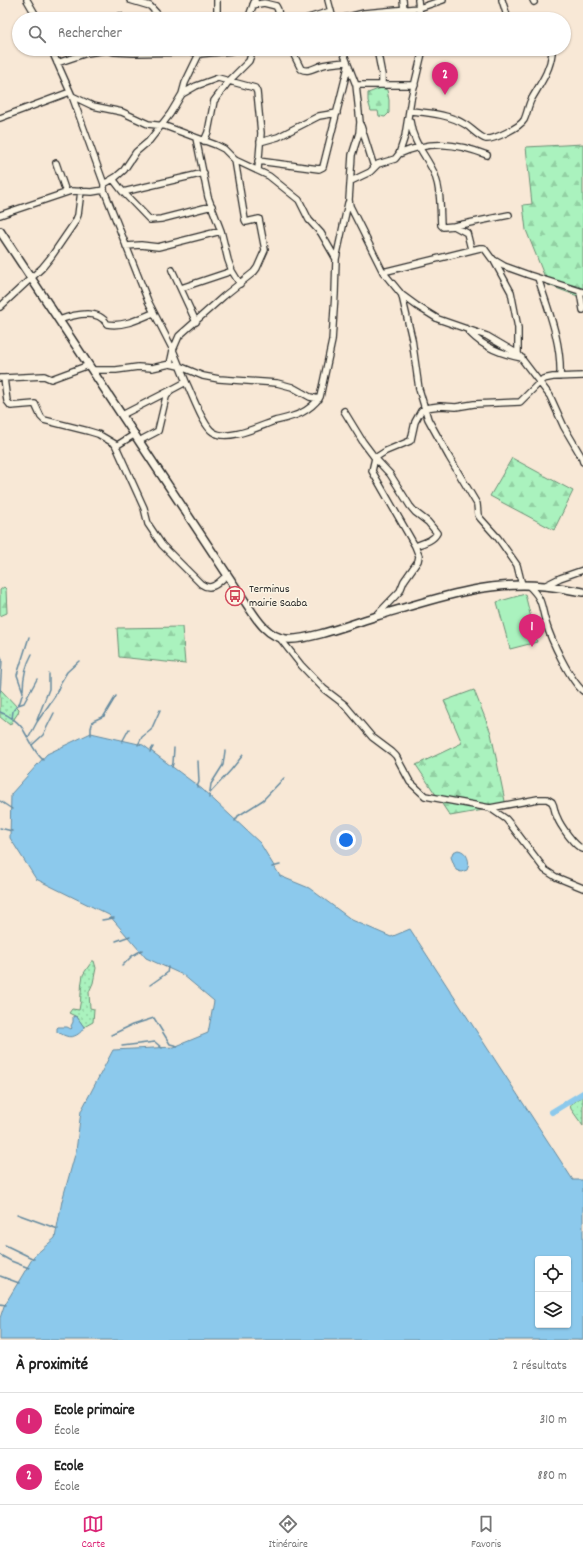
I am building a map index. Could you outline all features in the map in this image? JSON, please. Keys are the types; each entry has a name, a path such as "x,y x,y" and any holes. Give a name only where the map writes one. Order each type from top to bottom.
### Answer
{"street":[{"path":"27,0 34,12"},
{"path":"130,0 151,3 157,12"},
{"path":"217,0 217,12"},
{"path":"328,0 331,11 328,12"},
{"path":"403,0 404,10"},
{"path":"418,0 419,12"},
{"path":"393,12 419,8 443,0"},
{"path":"502,0 506,12"},
{"path":"250,12 254,2 276,6 278,12"},
{"path":"54,56 71,94 126,246 153,313 172,350 203,420 215,434 230,435 246,432 301,413 315,404 319,399 332,341 336,259 349,200 352,155 359,133 360,122"},
{"path":"57,63 78,56"},
{"path":"0,215 66,192 74,190 92,192 104,187 124,170 136,152 149,141 170,114 182,94 185,83 198,56"},
{"path":"204,141 208,132 214,101 251,56"},
{"path":"294,56 301,69 304,70 309,70 323,65 348,65"},
{"path":"345,56 356,85 360,122 374,167"},
{"path":"379,56 382,85"},
{"path":"421,56 411,99 411,130 418,146 434,174 440,194 441,225 443,227 454,226 510,215"},
{"path":"410,113 449,117 466,124 484,139 493,139 524,120 531,101 550,64 551,56"},
{"path":"258,161 322,169 348,65"},
{"path":"182,94 196,86 214,79 222,78 255,88 257,92 260,115 258,170"},
{"path":"356,85 415,85"},
{"path":"0,118 71,94 93,106 122,112 148,124 165,126 221,148 235,160 269,176 299,200 309,220 321,233 336,259"},
{"path":"260,142 278,137 319,116 337,113"},
{"path":"351,182 370,172 378,164 395,159 403,147 410,113"},
{"path":"196,138 204,173 205,185 221,231 232,271 240,284"},
{"path":"399,154 418,146 445,145 464,146 487,155"},
{"path":"170,364 172,350 179,336 254,272 264,250 259,219 257,218 246,222 245,220 235,160"},
{"path":"56,163 66,192"},
{"path":"123,192 204,173"},
{"path":"113,179 123,192 150,220 161,219 212,206"},
{"path":"0,307 42,268 75,222 78,215 81,191"},
{"path":"349,200 350,206 383,272 402,295 438,319 491,338 520,356 550,396 564,427 583,462"},
{"path":"454,226 467,232 472,249"},
{"path":"0,230 3,241 31,277 227,575 255,616 268,632 279,637 292,639 312,635 419,603 469,590 525,585 544,586 583,592"},
{"path":"126,246 141,245 158,247 221,231"},
{"path":"383,272 472,249 484,248 511,292 518,328 520,356"},
{"path":"492,259 504,266 582,292 583,310"},
{"path":"172,270 196,322"},
{"path":"181,288 232,271"},
{"path":"538,278 557,343 560,359 560,377"},
{"path":"402,295 412,339 419,389 428,419 478,504 478,514 480,518 517,565 525,585 540,598 548,628 571,677 583,691"},
{"path":"59,320 76,315 96,314 101,316 107,324 113,324 133,321 153,313"},
{"path":"466,329 473,338 492,348 507,355 520,356"},
{"path":"227,575 211,588 207,588 201,584 162,545 148,524 144,508 116,446 98,434 44,420 35,404 11,406 7,401 2,378 44,376 51,379 91,368 116,370 138,367 152,368 170,364 203,376 219,379 277,383 292,387 310,397 319,399"},
{"path":"376,617 400,591 404,581 418,561 419,556 415,546 372,471 375,458 386,451 411,441 415,422 421,411 425,408 520,402 539,382 546,378 583,376"},
{"path":"122,415 186,382"},
{"path":"140,441 158,431 166,398 171,390"},
{"path":"344,411 375,458 390,474 415,512 436,530 436,536 415,546"},
{"path":"116,446 135,434"},
{"path":"544,586 560,578 583,570"},
{"path":"279,637 301,665 324,689 345,705 372,737 392,752 410,782 421,793 429,798 490,808 538,799 550,800 554,805 558,820 577,846 583,849"},
{"path":"490,808 508,822 545,870 556,877 582,885"}],"green space":[{"path":"381,88 387,90 389,100 389,113 385,117 379,116 378,111 371,111 368,101 368,93"},
{"path":"583,144 583,298 548,285 526,230 523,205 532,204 526,147"},
{"path":"512,458 573,491 554,530 490,496"},
{"path":"4,587 6,589 7,613 0,616 0,590"},
{"path":"525,594 537,642 510,649 497,602"},
{"path":"182,627 185,664 119,657 117,628"},
{"path":"0,689 19,709 10,725 0,717"},
{"path":"474,690 491,733 506,806 450,816 416,765 462,743 444,701"},
{"path":"92,961 94,961 96,968 93,983 89,992 90,1008 94,1009 93,1022 84,1027 77,1017 69,1013 72,1009 79,1010 83,975"},
{"path":"583,1096 583,1126 571,1109 570,1105"}],"water":[{"path":"91,733 143,745 202,789 260,843 280,876 309,888 352,920 391,937 410,929 573,1180 583,1180 583,1340 0,1340 0,1318 4,1306 34,1256 55,1238 62,1201 76,1151 81,1111 113,1050 174,1047 208,1033 214,1001 183,975 146,958 109,915 36,879 10,838 11,794 47,754"},
{"path":"458,850 464,852 469,864 467,870 461,872 456,870 451,857 453,852"},
{"path":"73,1016 77,1017 84,1027 77,1035 69,1037 57,1032 58,1027 72,1028"}],"waterway":[{"path":"12,719 13,711 20,702 23,692 17,675 29,637"},
{"path":"23,690 25,671 32,654"},
{"path":"0,655 2,659 0,692"},
{"path":"28,739 37,722 55,696 67,672 79,661"},
{"path":"37,720 49,689 49,674"},
{"path":"18,705 24,703 37,679"},
{"path":"91,735 93,721 104,716 116,696"},
{"path":"138,745 142,737 151,730 160,710"},
{"path":"0,712 10,717 20,725 43,760"},
{"path":"32,745 43,735 54,713"},
{"path":"122,742 129,729"},
{"path":"150,752 153,747"},
{"path":"172,767 174,748"},
{"path":"209,798 211,784 223,765 225,751"},
{"path":"210,793 243,755"},
{"path":"197,787 199,782 198,761"},
{"path":"235,821 238,816 263,800 284,778"},
{"path":"0,801 12,809"},
{"path":"0,828 12,831"},
{"path":"272,867 280,865"},
{"path":"102,920 114,918"},
{"path":"116,941 130,936"},
{"path":"122,966 132,956 142,950"},
{"path":"150,985 167,973 168,967"},
{"path":"111,1035 132,1025 154,1018 170,1044 178,1046"},
{"path":"122,1046 155,1042 162,1048"},
{"path":"552,1112 583,1093"},
{"path":"17,1214 58,1229"},
{"path":"5,1245 34,1259"},
{"path":"0,1255 29,1268"},
{"path":"0,1276 19,1283"},
{"path":"0,1304 6,1305"}],"place":[{"name":"Ecole","path":"445,95"},
{"name":"Terminus mairie Saaba","path":"235,596"},
{"name":"Ecole primaire","path":"532,647"}]}
